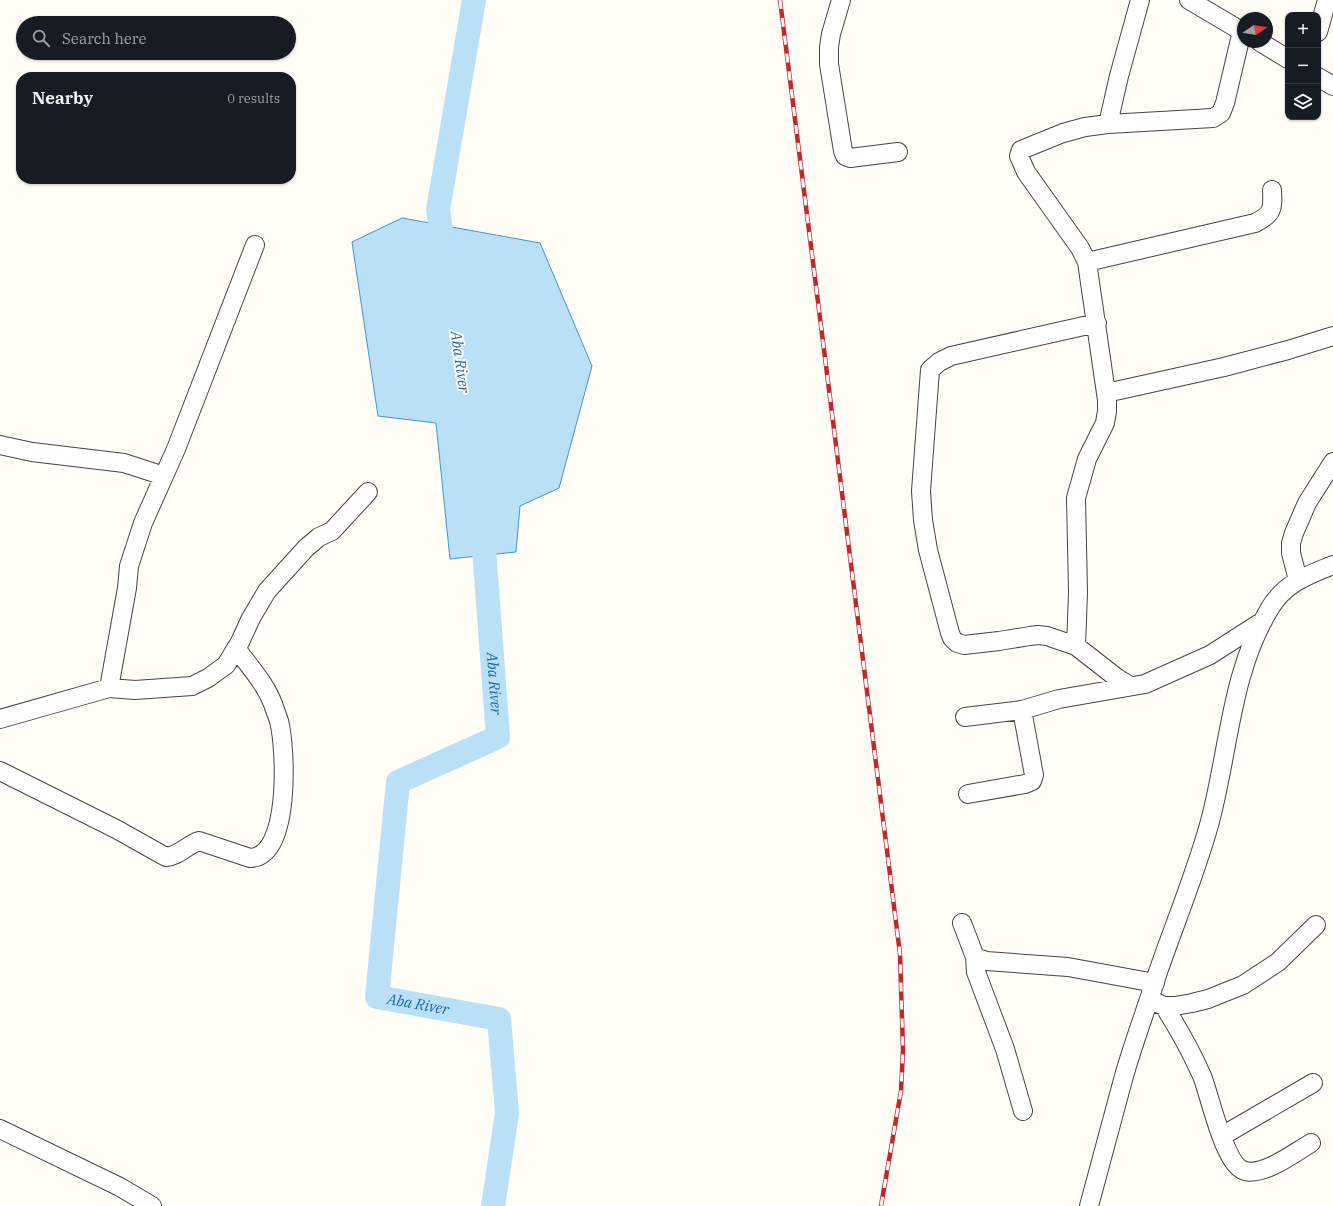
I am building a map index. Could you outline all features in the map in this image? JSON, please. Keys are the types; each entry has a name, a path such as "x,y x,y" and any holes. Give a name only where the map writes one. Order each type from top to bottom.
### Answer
{"street":[{"path":"840,0 831,34 829,64 843,151 846,156 850,158 898,152"},
{"path":"1108,124 1119,76 1140,0"},
{"path":"1189,0 1237,28"},
{"path":"1321,21 1327,0"},
{"path":"1076,646 1078,592 1076,498 1087,459 1105,422 1107,411 1106,393 1087,262 1080,248 1026,172 1019,156 1021,150 1063,133 1085,127 1108,124 1213,118 1221,112 1225,103 1239,48"},
{"path":"1270,48 1285,57"},
{"path":"1321,79 1333,86"},
{"path":"1087,262 1255,223 1265,218 1270,212 1273,205 1272,190"},
{"path":"109,688 127,588 129,566 143,523 176,449 255,245"},
{"path":"1097,323 951,356 939,362 930,370 921,491 923,520 928,550 952,638 964,645 999,642 1038,635 1047,636 1076,646 1117,678 1130,686"},
{"path":"1106,393 1224,367 1333,336"},
{"path":"0,445 32,452 124,463 164,476"},
{"path":"1298,580 1291,553 1291,543 1307,503 1333,462"},
{"path":"0,719 109,688 135,690 192,686 208,678 226,665 267,592 306,548 319,537 332,531 368,492"},
{"path":"1088,1206 1125,1075 1156,996 1173,927 1203,845 1214,808 1230,723 1246,659 1270,607 1280,594 1298,580 1333,565"},
{"path":"964,717 1022,710 1059,699 1145,684 1210,656 1263,621"},
{"path":"1222,647 1251,647"},
{"path":"0,771 116,829 166,857 174,857 199,840 250,858 258,858 273,843 280,817 284,791 282,745 279,722 272,702 259,678 236,648"},
{"path":"968,794 1025,784 1032,781 1034,775 1022,710"},
{"path":"962,922 974,957 976,972 1005,1049 1022,1111"},
{"path":"974,957 986,961 1068,967 1156,996 1175,1006 1200,1001 1243,985 1278,962 1316,925"},
{"path":"1156,996 1180,1033 1202,1077 1222,1136 1235,1166 1243,1171 1253,1172 1266,1169 1311,1143"},
{"path":"1222,1136 1313,1083"},
{"path":"0,1129 120,1187 152,1206"}],"water":[{"path":"402,218 540,243 592,366 559,488 520,506 516,552 450,559 436,423 378,416 352,242"}],"waterway":[{"name":"Aba River","path":"445,256 438,210 474,0"},
{"name":"Aba River","path":"482,522 498,737 398,782 377,997 499,1019 507,1113 493,1206"}],"railway":[{"path":"780,0 900,954 903,1050 901,1091 881,1206"}]}
